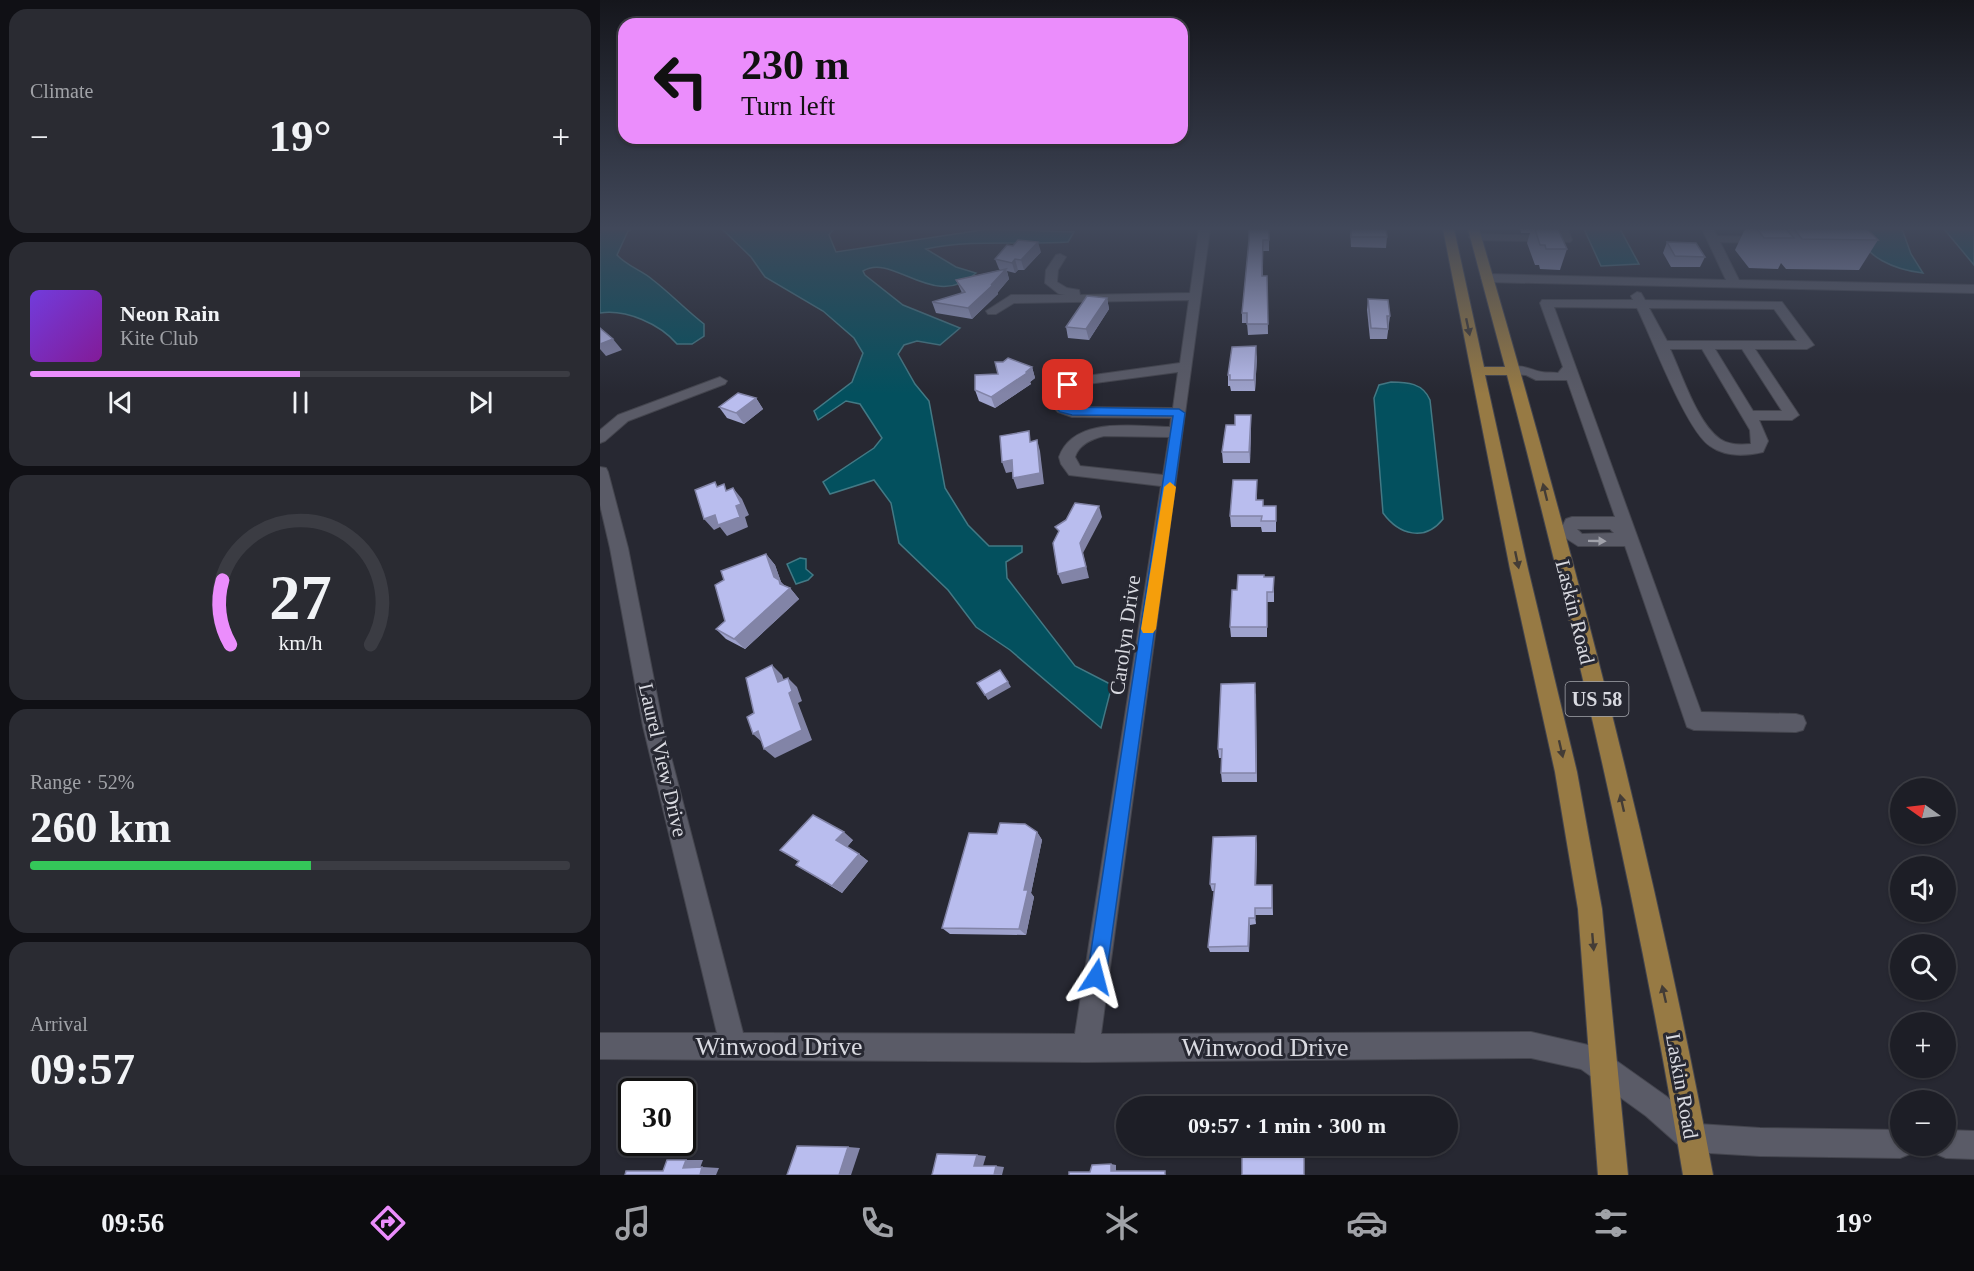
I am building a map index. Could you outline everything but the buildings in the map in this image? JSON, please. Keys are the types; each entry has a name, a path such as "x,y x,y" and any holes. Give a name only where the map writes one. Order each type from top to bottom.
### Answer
{"main road":[{"name":"US 58","path":"1460,284 1519,568 1566,772 1590,909 1613,1175"},
{"name":"Laskin Road","path":"1489,284 1522,371 1562,531 1678,1053 1698,1175"},
{"path":"1478,371 1522,371"}],"street":[{"path":"1052,284 1063,291 1194,296"},
{"name":"Carolyn Drive","path":"1086,1048 1178,432 1196,284"},
{"path":"1632,284 1704,431 1712,440 1735,449 1758,448 1760,441 1748,416 1706,345"},
{"path":"1767,284 1974,289"},
{"path":"992,310 1011,299 1194,296"},
{"path":"1662,345 1807,345 1778,305 1546,303 1568,371 1694,721 1796,723"},
{"path":"1746,345 1792,415 1748,416"},
{"path":"1179,413 1072,412 1064,410 1055,402 1060,390 1077,381 1185,367"},
{"path":"1522,371 1536,376 1563,377 1568,371"},
{"path":"600,438 623,418 720,381"},
{"path":"1170,481 1076,471 1068,461 1068,454 1075,443 1092,434 1104,431 1178,432"},
{"name":"Laurel View Drive","path":"600,472 619,548 653,726 733,1045"},
{"path":"1562,531 1578,540 1621,541 1626,532"},
{"name":"Winwood Drive","path":"600,1046 1086,1048 1531,1045 1587,1057 1656,1106 1692,1138"},
{"path":"1692,1138 1743,1142 1890,1144"},
{"path":"1956,1144 1974,1145"}],"water":[{"path":"600,284 657,284 704,324 704,336 692,344 677,344 652,324 621,313 600,313"},
{"path":"777,284 876,284 903,305 960,328 940,345 917,341 904,345 898,354 915,384 929,401 945,488 968,525 989,546 1022,546 1022,552 1006,562 1007,578 1075,666 1112,685 1101,728 1010,650 976,627 948,590 899,543 891,503 874,480 830,494 823,482 874,448 882,438 860,404 846,401 818,420 814,411 852,382 863,353 854,338 823,311"},
{"path":"930,284 956,284 945,286"},
{"path":"1391,382 1409,383 1419,387 1430,400 1443,519 1428,531 1420,533 1404,531 1389,521 1383,513 1374,398 1379,385"},
{"path":"800,558 806,559 806,569 813,575 808,580 796,584 787,564"}],"slow traffic":[{"path":"1148,629 1170,487"}],"route":[{"path":"1068,385 1060,390 1055,402 1064,410 1179,413 1096,977"}]}
